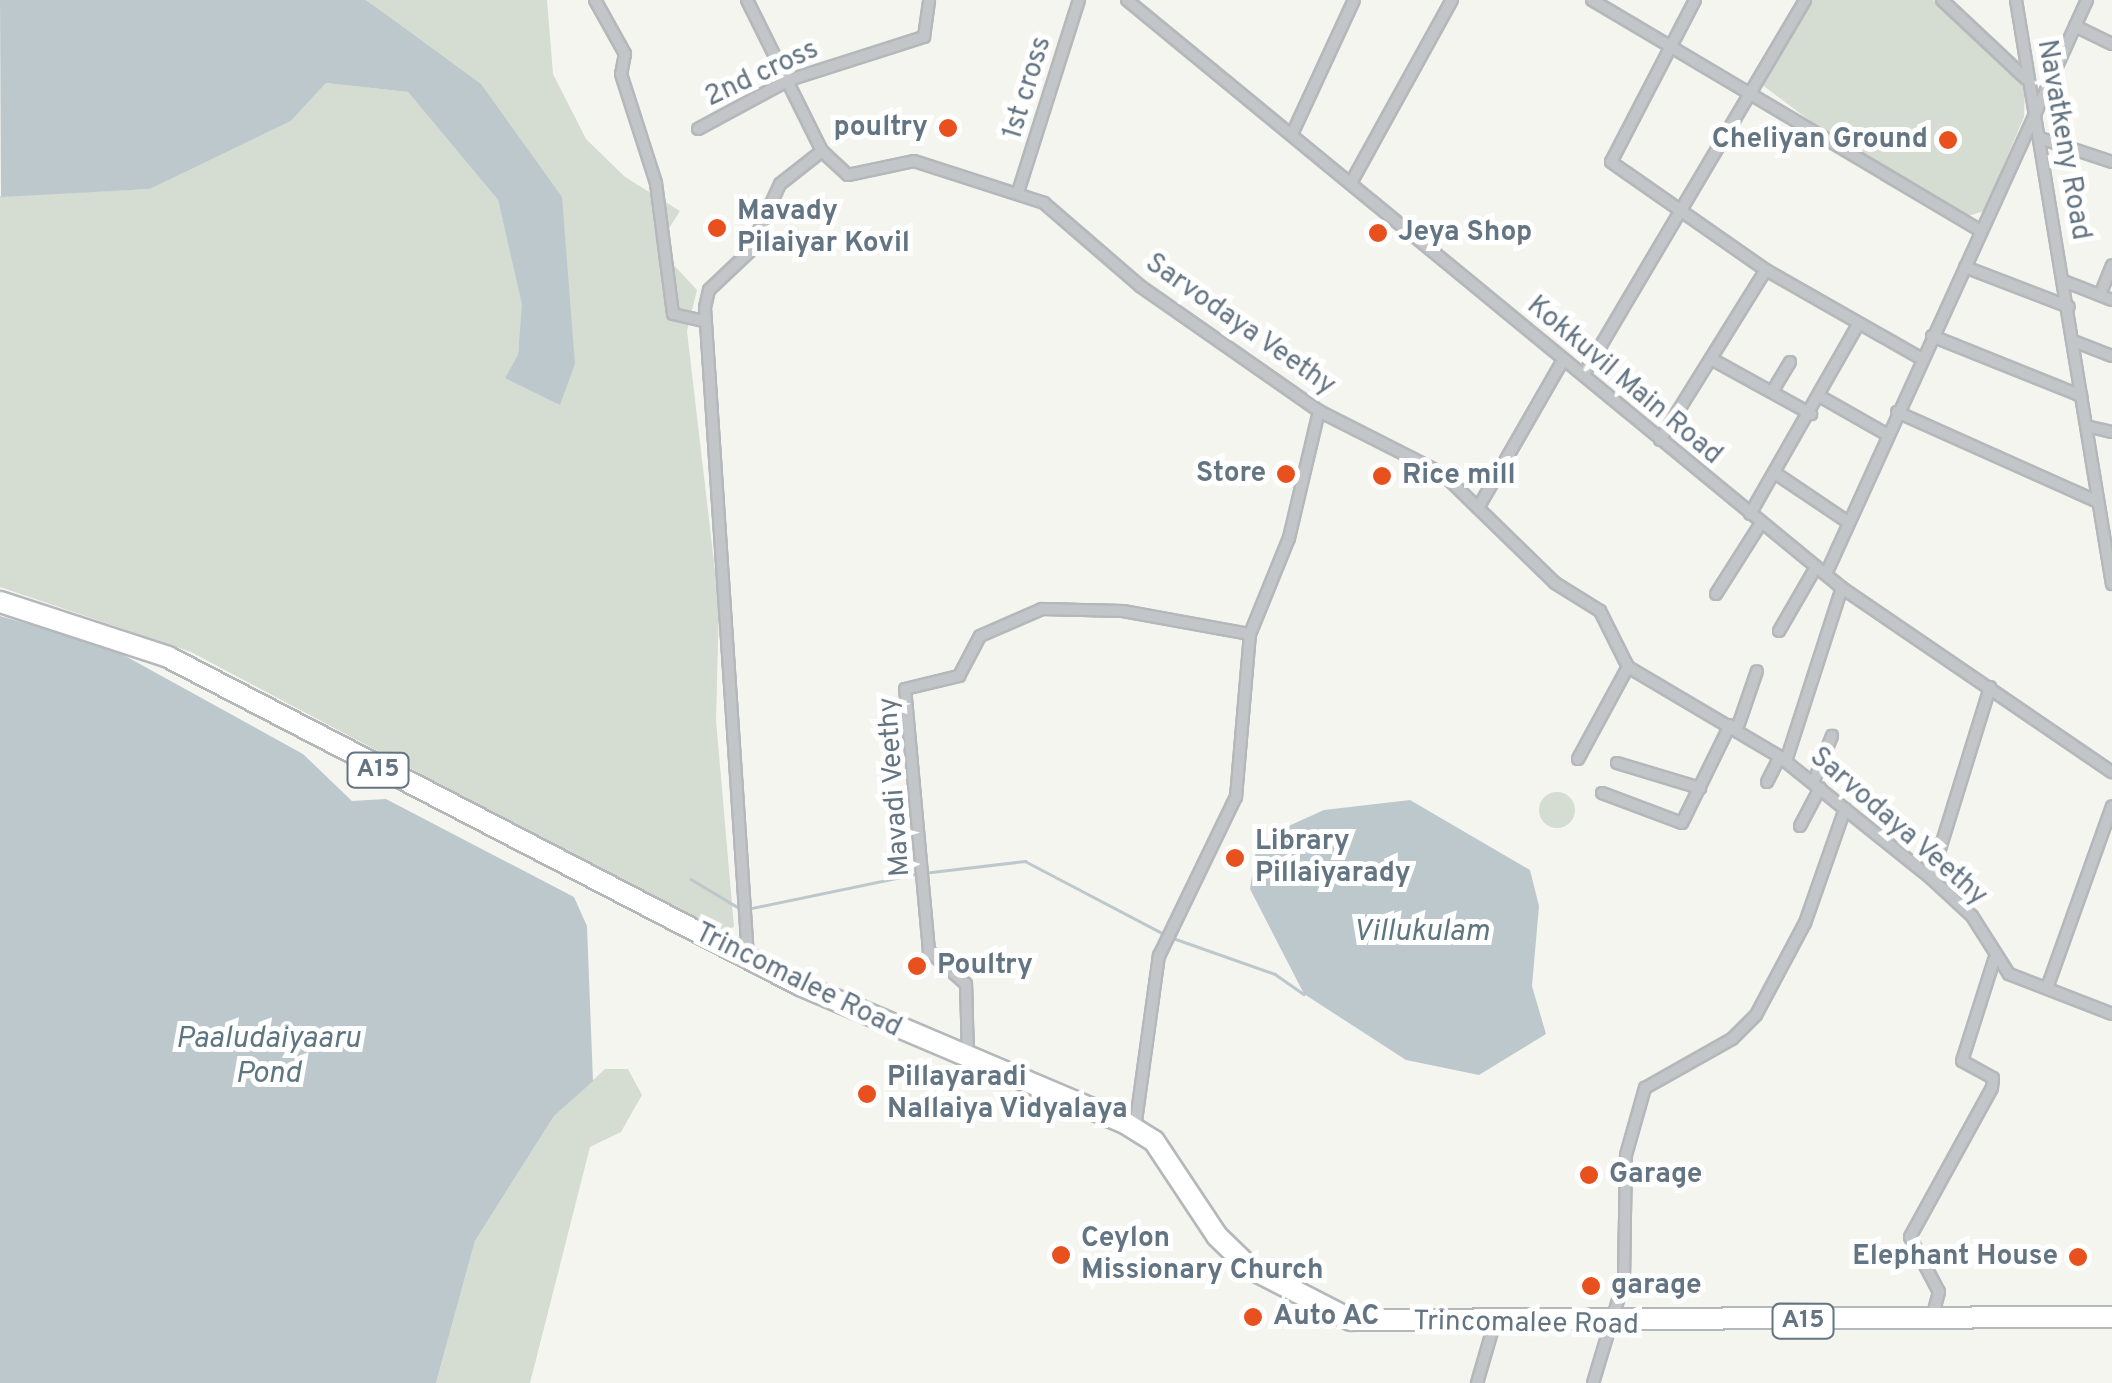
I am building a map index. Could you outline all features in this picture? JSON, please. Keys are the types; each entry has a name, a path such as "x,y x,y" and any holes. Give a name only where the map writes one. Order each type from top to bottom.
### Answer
{"highway":[{"name":"Trincomalee Road","path":"0,602 168,657 748,958 968,1062 1135,1128 1174,1166 1217,1236 1269,1283 1351,1320 1613,1326 2112,1317"}],"street":[{"path":"595,0 626,54 620,74 656,183 672,314 704,321"},
{"path":"748,0 822,150 780,184 749,252 709,290 704,321 710,480 733,642 728,755 748,958"},
{"name":"2nd cross","path":"698,129 790,80 924,37 929,0"},
{"name":"1st cross","path":"1020,189 1079,0"},
{"name":"Kokkuvil Main Road","path":"1127,0 1293,132 1842,588 2112,772"},
{"path":"1293,132 1354,0"},
{"path":"1352,181 1452,0"},
{"path":"1696,0 1611,162 1766,270 1920,358"},
{"path":"1584,374 1756,92 1805,0"},
{"path":"1942,0 2026,80"},
{"name":"Navatkeny Road","path":"2016,0 2026,80 2066,282 2098,502 2107,515 2112,584"},
{"path":"1779,630 1821,571 1848,522 1920,358 1966,268 2033,112 2088,0"},
{"path":"1598,1 1756,92 1981,231"},
{"path":"2075,26 2112,44"},
{"path":"2040,138 2112,162"},
{"name":"Sarvodaya Veethy","path":"822,150 848,175 914,160 1020,189 1319,411 1417,457 1478,508 1555,584 1610,621 1628,667 1783,759 1932,878 1972,916 1994,960"},
{"path":"2100,294 2112,265"},
{"path":"1966,268 2069,308"},
{"path":"1660,440 1715,361 1766,270"},
{"path":"2066,282 2112,300"},
{"path":"1750,514 1821,397 1858,324"},
{"path":"1932,336 2080,396"},
{"path":"2074,341 2112,356"},
{"path":"1478,508 1563,360"},
{"path":"1715,361 1810,414"},
{"path":"1772,392 1790,362"},
{"path":"1821,397 1886,434"},
{"path":"1135,1128 1166,934 1236,797 1250,634 1290,538 1319,411"},
{"path":"1896,412 2098,502"},
{"path":"2086,426 2112,432"},
{"path":"1774,473 1848,522"},
{"path":"1716,594 1761,523"},
{"path":"1766,782 1783,759 1842,588"},
{"name":"Mavadi Veethy","path":"968,1062 966,984 929,951 905,689 958,676 980,636 1042,609 1123,611 1250,634"},
{"path":"1578,758 1628,667"},
{"path":"1602,793 1682,823 1734,727 1757,671"},
{"path":"1932,878 1990,687"},
{"path":"1800,826 1832,736"},
{"path":"1617,763 1700,788"},
{"path":"2047,988 2112,806"},
{"path":"1593,1383 1613,1326 1630,1213 1626,1155 1646,1088 1732,1039 1756,1015 1805,923 1845,809"},
{"path":"1932,1318 1939,1292 1910,1237 1992,1088 1993,1078 1962,1061 1994,960 2047,988 2112,1014"},
{"path":"1477,1383 1495,1321"}],"shaded area":[{"path":"366,0 547,0 553,74 586,139 625,177 680,211 657,247 697,290 687,331 719,605 716,720 734,927 719,932 191,652 0,587 0,196 150,189 291,121 326,83 408,92 498,200 523,304 518,355 559,405 562,197 421,42"},
{"path":"1811,0 1933,0 2025,86 2024,117 1984,211 1965,217 1865,162 1757,81"},
{"path":"1557,792 1570,797 1575,810 1570,823 1557,828 1544,823 1539,810 1544,797"},
{"path":"605,1069 628,1069 642,1095 621,1132 590,1147 530,1383 436,1383 475,1241 554,1116"}],"water":[{"path":"0,0 366,0 481,84 562,197 575,364 560,405 505,378 518,355 522,304 498,200 408,92 326,83 291,121 150,189 1,197"},
{"name":"Paaludaiyaaru Pond","path":"0,616 109,647 303,754 352,801 386,799 574,897 587,926 593,1081 554,1116 475,1241 436,1383 0,1383"},
{"name":"Villukulam","path":"1410,800 1530,870 1539,906 1532,986 1546,1034 1479,1075 1406,1060 1304,994 1250,889 1256,850 1282,829 1324,810"}],"waterway":[{"path":"923,873 1025,861 1166,935"},
{"path":"747,909 916,874"},
{"path":"691,879 739,908"},
{"path":"1173,938 1275,974 1304,994"}],"place":[{"name":"poultry","path":"948,128"},
{"name":"Cheliyan Ground","path":"1948,140"},
{"name":"Mavady Pilaiyar Kovil","path":"717,228"},
{"name":"Jeya Shop","path":"1378,233"},
{"name":"Store","path":"1286,474"},
{"name":"Rice mill","path":"1382,476"},
{"name":"Library Pillaiyarady","path":"1235,858"},
{"name":"Poultry","path":"917,966"},
{"name":"Pillayaradi Nallaiya Vidyalaya","path":"867,1094"},
{"name":"Garage","path":"1589,1175"},
{"name":"Ceylon Missionary Church","path":"1061,1255"},
{"name":"Elephant House","path":"2078,1257"},
{"name":"garage","path":"1591,1286"},
{"name":"Auto AC","path":"1253,1317"}]}
